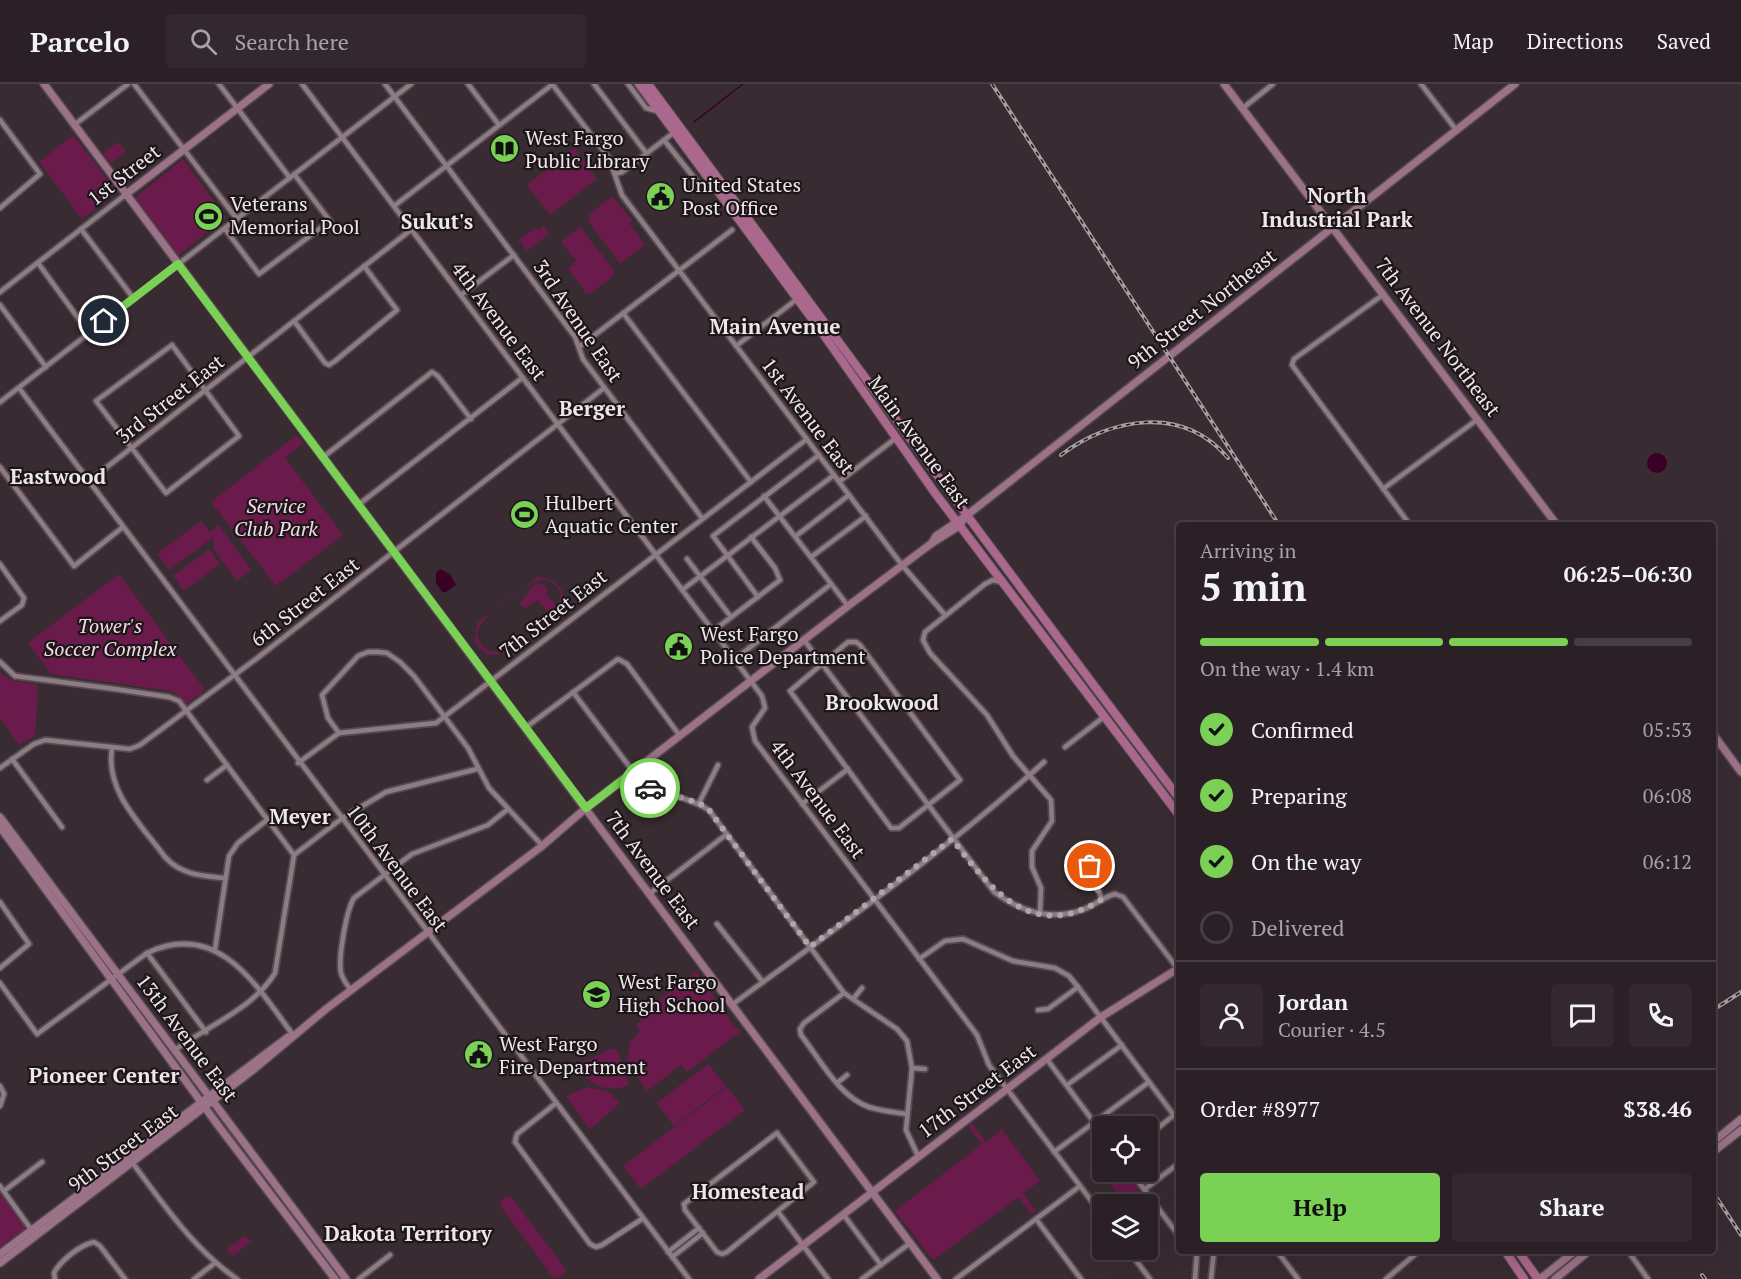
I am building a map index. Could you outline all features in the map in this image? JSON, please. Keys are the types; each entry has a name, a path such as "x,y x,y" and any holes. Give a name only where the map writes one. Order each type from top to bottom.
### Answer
{"main road":[{"name":"Main Avenue East","path":"639,84 658,111 678,130 834,332 879,400 930,469 1176,794"},
{"name":"Main Avenue East","path":"648,84 678,130 896,438 1103,717 1176,811"},
{"path":"797,298 806,301 834,332"},
{"path":"896,438 903,439 930,469"},
{"path":"1507,1254 1524,1279"},
{"path":"1520,1254 1539,1279"}],"street":[{"name":"7th Avenue East","path":"44,84 938,1279"},
{"path":"74,125 128,84"},
{"path":"134,84 237,219"},
{"path":"219,84 330,221 259,274 225,229"},
{"name":"1st Street","path":"0,292 269,84"},
{"name":"4th Avenue East","path":"302,84 752,682 765,702 763,713 752,727 752,735 977,1035 988,1065 1092,1202"},
{"name":"3rd Avenue East","path":"385,84 575,337 583,359 702,518"},
{"path":"1,401 411,84"},
{"path":"468,84 499,125"},
{"path":"394,206 552,84"},
{"name":"1st Avenue East","path":"552,84 609,158 622,195 902,565 945,615"},
{"path":"594,84 647,154"},
{"path":"628,84 646,108 658,111"},
{"name":"7th Avenue Northeast","path":"1224,84 1335,227 1555,522"},
{"path":"1243,108 1273,84"},
{"path":"1421,84 1457,131"},
{"name":"9th Street Northeast","path":"966,516 1515,84"},
{"path":"0,120 40,174 0,208"},
{"path":"615,174 647,154 678,130"},
{"path":"664,140 699,184"},
{"path":"81,229 134,299"},
{"name":"3rd Street East","path":"89,481 412,229"},
{"path":"579,347 732,230"},
{"path":"461,295 513,255"},
{"path":"38,263 89,333"},
{"path":"294,321 325,363 329,365 388,320 397,310 364,266"},
{"path":"1384,294 1294,359 1292,365 1408,522"},
{"path":"736,346 797,298"},
{"path":"0,305 46,367"},
{"path":"623,312 751,482"},
{"path":"172,345 206,392 239,436 166,493 96,401 172,345"},
{"path":"322,458 432,372 438,376 471,419"},
{"path":"358,505 522,378"},
{"name":"10th Avenue East","path":"18,388 298,763 689,1279"},
{"name":"6th Street East","path":"0,768 34,744 45,740 130,749 140,745 234,676 604,388"},
{"path":"1383,489 1478,419"},
{"path":"840,481 896,438"},
{"name":"7th Street East","path":"339,733 429,726 445,717 807,439"},
{"path":"758,597 713,539 719,529 819,455"},
{"path":"0,467 74,566 123,527"},
{"path":"682,590 834,475"},
{"path":"796,536 849,495"},
{"path":"764,496 848,606"},
{"path":"811,557 866,516"},
{"name":"9th Street East","path":"0,1263 34,1233 211,1099 284,1039 293,1035 525,856 542,846 586,808 966,516"},
{"path":"713,631 780,578 751,537"},
{"path":"687,559 731,617"},
{"path":"0,564 24,598 22,605 0,621"},
{"path":"1002,582 991,581 945,615 923,636 930,653 987,714 1007,748 1048,794 1054,814 1050,826 1037,840 1032,851 1032,867 1041,888 1040,913"},
{"path":"735,659 831,584"},
{"path":"804,640 994,892 1019,907 1040,913 1073,912 1115,894 1123,897 1176,965"},
{"path":"848,642 856,642 953,769 960,780 959,783 899,828 895,829 888,824 790,691 822,663 848,642"},
{"path":"298,763 339,733 328,718 322,695 358,656 374,652 387,653 400,662 445,717 468,748 489,788 539,842"},
{"path":"525,728 618,659 627,664 680,736"},
{"path":"0,662 15,676 169,697 179,701 294,855"},
{"path":"573,692 640,782 651,788 699,803 709,810 844,993 897,1029 907,1041 912,1068 907,1114 909,1141 918,1156"},
{"path":"1065,747 1112,710"},
{"path":"1716,738 1741,772"},
{"path":"112,747 110,768 114,785 165,857 175,867 188,873 225,879"},
{"path":"12,759 62,827"},
{"path":"734,1004 874,900 1022,784 1044,762"},
{"path":"207,780 227,765"},
{"path":"699,803 718,765"},
{"path":"175,1050 206,1032 270,982 279,961 294,855 341,819 386,792 477,769"},
{"path":"802,804 848,769"},
{"path":"351,990 341,973 350,903 358,894 412,854 488,825 508,809"},
{"name":"13th Avenue East","path":"0,817 346,1279"},
{"path":"214,950 231,851 267,820"},
{"name":"13th Avenue East","path":"0,827 335,1279"},
{"name":"9th Street East","path":"525,856 539,842 556,832"},
{"path":"649,894 727,834"},
{"path":"1090,866 1101,900"},
{"path":"0,902 29,944 0,968"},
{"path":"717,924 763,982"},
{"path":"344,937 352,938"},
{"path":"919,960 945,940 963,939 1013,961 1055,968 1069,976 1176,1118"},
{"path":"0,983 37,1034 147,953 161,946 178,944 214,950 235,962 293,1035"},
{"path":"147,953 206,1032"},
{"name":"17th Street East","path":"762,1278 1101,1017 1176,971"},
{"path":"1038,1010 1048,1009 1078,987"},
{"path":"853,999 862,988"},
{"path":"844,993 800,1029 801,1035 837,1083 858,1103 871,1108 907,1114"},
{"path":"1067,1085 1122,1045"},
{"path":"1047,1058 1092,1119"},
{"path":"912,1068 925,1070"},
{"path":"837,1083 847,1075"},
{"path":"1102,1116 1149,1082"},
{"path":"0,1086 4,1094 0,1106"},
{"path":"555,1104 517,1134 514,1139 517,1147 594,1246 602,1245 642,1219"},
{"path":"1158,1128 1174,1115"},
{"path":"1716,1140 1741,1119"},
{"path":"1054,1152 1092,1124"},
{"path":"1716,1150 1741,1130"},
{"path":"777,1133 814,1182 779,1212 722,1254 685,1210 684,1204 777,1133"},
{"path":"130,1159 181,1227 215,1263 237,1279"},
{"path":"34,1233 2,1188 42,1162"},
{"path":"1145,1190 1176,1165"},
{"path":"1139,1182 1176,1232"},
{"path":"956,1279 1080,1186"},
{"path":"779,1212 828,1279"},
{"path":"843,1214 881,1265"},
{"path":"1036,1219 1081,1279"},
{"path":"668,1252 699,1228"},
{"name":"9th Street East","path":"0,1254 34,1233"},
{"path":"672,1257 703,1233"},
{"path":"55,1279 54,1273 58,1266 94,1242 100,1246 125,1279"},
{"path":"862,1279 910,1243"},
{"path":"1195,1279 1197,1254"},
{"path":"1211,1279 1214,1254"},
{"path":"1279,1254 1298,1279"},
{"path":"1386,1279 1415,1254"},
{"path":"1539,1279 1571,1254"},
{"path":"1555,1279 1585,1254"},
{"path":"1630,1254 1648,1279"},
{"path":"359,1279 390,1255"},
{"path":"1136,1260 1150,1279"},
{"path":"194,1279 215,1263"}],"green space":[{"path":"73,135 117,192 82,219 39,162"},
{"path":"118,142 126,151 111,163 103,153"},
{"path":"574,148 597,179 550,215 527,185"},
{"path":"183,159 226,218 178,255 135,198"},
{"path":"612,196 633,221 629,223 645,245 620,264 588,221 591,218 588,215"},
{"path":"544,226 549,234 527,251 519,240 536,227 538,230"},
{"path":"580,227 614,270 613,276 590,294 586,293 568,269 576,261 561,242"},
{"name":"Service Club Park","path":"297,435 303,443 285,458 343,535 276,586 211,502"},
{"path":"201,521 210,532 219,525 251,570 237,581 214,550 214,537 169,570 157,554"},
{"path":"209,549 220,564 184,591 173,576"},
{"name":"Tower's Soccer Complex","path":"119,574 205,690 186,704 171,691 51,674 28,643"},
{"path":"537,577 549,579 561,590 563,601 561,607 553,617 513,647 505,652 488,654 475,640 477,623 494,610 486,618 477,634 483,647 500,652 505,651 537,628 557,607 560,596 557,587 545,579 520,590"},
{"path":"539,583 548,588 546,594 557,607 549,614 538,600 526,608 519,605 532,587"},
{"name":"Tower's Soccer Complex","path":"0,672 11,680 38,685 35,736 19,745 0,718"},
{"path":"696,971 734,1026 741,1031 687,1072 681,1065 647,1091 627,1061 630,1042 640,1031 636,1025 657,1004 655,1002"},
{"path":"611,1049 617,1050 629,1085 621,1088 606,1088 593,1083 587,1078 579,1064"},
{"path":"708,1064 726,1086 674,1126 657,1103"},
{"path":"587,1087 608,1091 620,1103 592,1128 588,1127 566,1096"},
{"path":"727,1087 745,1110 641,1189 623,1166"},
{"path":"972,1123 986,1142 1002,1129 1040,1181 1023,1193 1036,1211 1031,1214 1019,1197 933,1260 895,1211 982,1144 968,1126"},
{"path":"1115,1182 1133,1182 1142,1194 1118,1194 1111,1185"},
{"path":"0,1193 26,1228 0,1247"},
{"path":"507,1196 511,1197 565,1268 565,1273 558,1278 553,1277 501,1207 500,1201"},
{"path":"245,1236 251,1241 234,1256 228,1252 228,1248"}],"shaded area":[{"path":"1657,453 1664,456 1667,463 1664,470 1657,473 1650,470 1647,463 1650,456"},
{"path":"440,569 450,574 456,585 446,592 442,592 436,583 436,573"}],"waterway":[{"path":"694,122 743,84"}],"railway":[{"path":"992,84 1277,522"},
{"path":"1061,455 1102,432 1124,425 1147,422 1169,424 1190,430 1210,441 1228,458"},
{"path":"1716,1008 1741,992"},
{"path":"1716,1197 1741,1235"},
{"path":"1702,1275 1705,1279"}],"way so far":[{"path":"650,788 699,803 709,810 810,947 952,839 994,892 1019,907 1048,915 1081,910 1101,900 1090,866"}],"place":[{"name":"West Fargo Public Library","path":"504,149"},
{"name":"United States Post Office","path":"661,197"},
{"name":"Veterans Memorial Pool","path":"209,216"},
{"name":"Hulbert Aquatic Center","path":"524,515"},
{"name":"West Fargo Police Department","path":"679,646"},
{"name":"West Fargo High School","path":"597,994"},
{"name":"West Fargo Fire Department","path":"478,1055"}],"district":[{"name":"North Industrial Park","path":"1337,208"},
{"name":"Sukut's","path":"437,222"},
{"name":"Main Avenue","path":"775,327"},
{"name":"Berger","path":"592,409"},
{"name":"Eastwood","path":"58,477"},
{"name":"Brookwood","path":"882,703"},
{"name":"Meyer","path":"300,817"},
{"name":"Pioneer Center","path":"104,1076"},
{"name":"Homestead","path":"748,1192"},
{"name":"Dakota Territory","path":"408,1234"}],"route":[{"path":"104,321 178,264 586,808 633,772 640,782 650,788"}]}
